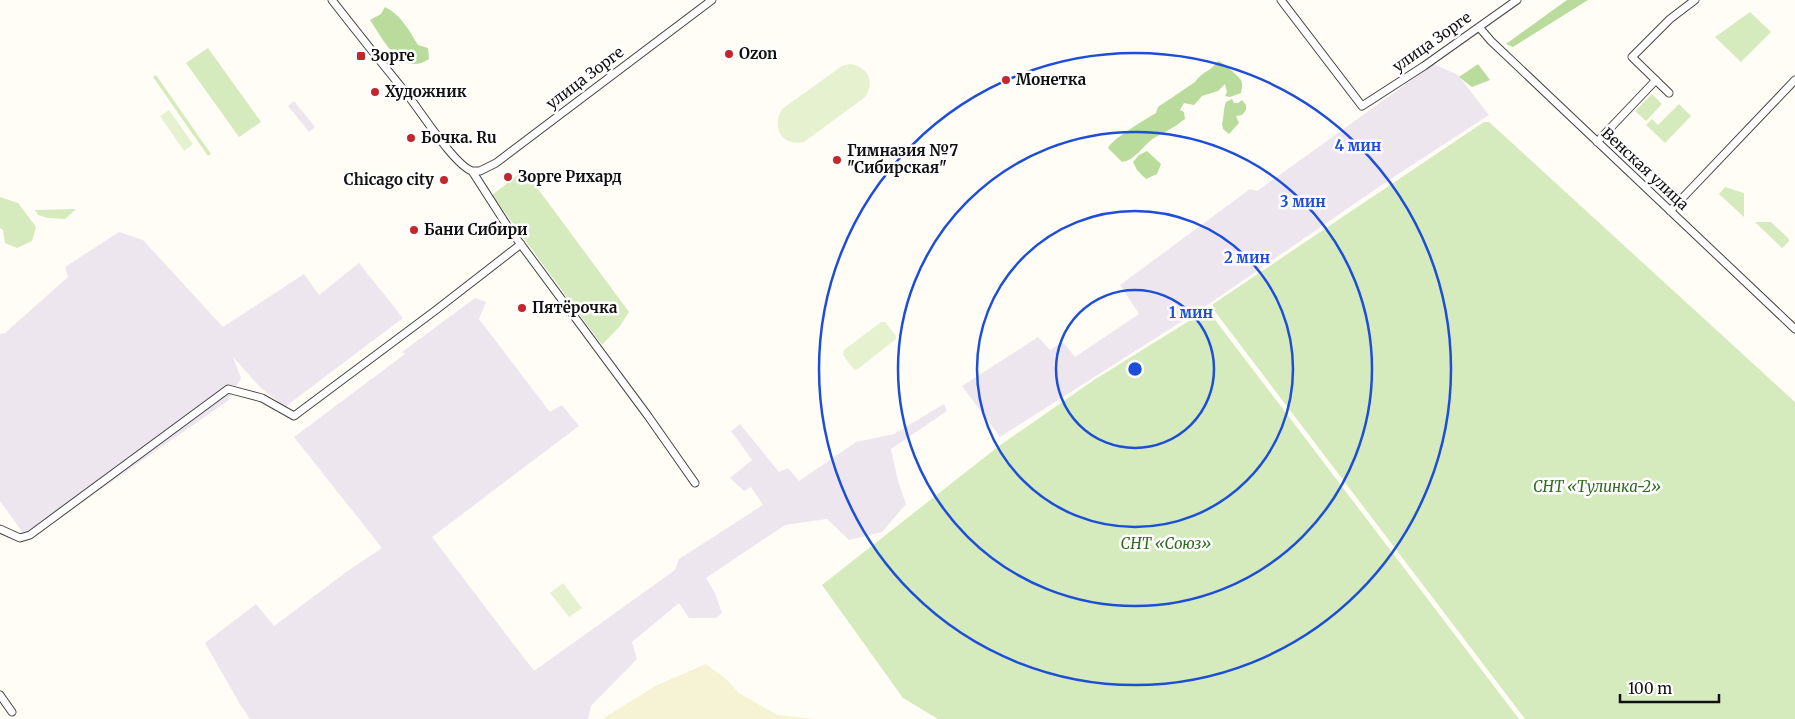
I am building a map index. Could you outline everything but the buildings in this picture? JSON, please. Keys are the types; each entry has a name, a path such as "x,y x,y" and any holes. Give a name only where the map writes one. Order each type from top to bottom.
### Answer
{"street":[{"path":"332,0 408,95 452,154 465,168 472,171 508,227 648,416 695,483"},
{"name":"улица Зорге","path":"472,171 480,171 496,163 712,0"},
{"name":"улица Зорге","path":"1280,0 1362,106 1517,0"},
{"path":"1669,93 1632,57 1670,19 1695,0"},
{"name":"Венская улица","path":"1479,27 1491,41 1795,329"},
{"path":"1597,142 1656,80"},
{"path":"1670,211 1795,80"},
{"path":"0,529 20,538 30,535 228,389 262,398 294,416 521,244"},
{"path":"0,695 12,712"}],"shaded area":[{"path":"1434,64 1458,75 1489,115 1386,182 1203,308 1000,437 962,386 1038,337 1050,350 1063,342 1075,357 1139,314 1120,285 1250,189 1257,191"},
{"path":"294,101 315,127 309,132 288,106"},
{"path":"119,232 143,240 223,327 304,274 319,295 359,263 403,318 285,407 260,387 233,357 241,378 229,400 28,540 0,501 0,334 5,333 68,277 65,267"},
{"path":"475,298 486,302 479,319 550,412 562,405 579,426 432,537 534,671 675,570 679,559 763,505 751,487 744,491 730,478 752,460 731,431 740,424 779,472 788,468 799,481 856,442 894,434 944,404 947,411 891,449 898,481 906,504 882,532 849,540 827,519 785,525 706,578 715,593 722,613 716,618 689,618 679,603 632,642 637,659 591,706 588,719 250,719 205,643 256,604 274,626 382,548 294,437 405,354 402,352"},
{"path":"706,664 726,679 739,693 777,715 816,719 602,719 657,685"}],"green space":[{"path":"1567,0 1588,0 1513,47 1506,44"},
{"path":"385,7 391,10 408,28 418,45 428,48 429,59 419,64 410,64 401,60 387,46 370,20 381,14"},
{"path":"1750,12 1771,32 1741,62 1715,37"},
{"path":"208,48 261,122 239,137 186,63"},
{"path":"1218,61 1227,66 1241,80 1241,93 1230,97 1225,96 1227,92 1225,84 1218,91 1202,96 1194,105 1184,103 1180,110 1184,112 1185,119 1154,138 1127,161 1122,162 1108,148 1122,135 1156,113 1158,107 1195,82"},
{"path":"850,64 862,68 869,76 870,87 864,98 804,142 796,143 784,139 778,129 779,116 782,109 842,66"},
{"path":"1478,64 1490,80 1472,87 1459,77"},
{"path":"156,75 211,154 208,156 153,77"},
{"path":"1652,94 1662,104 1646,121 1635,111"},
{"path":"1232,99 1234,103 1242,100 1246,105 1246,110 1242,115 1236,116 1239,123 1229,134 1223,129 1222,124 1226,102"},
{"path":"1679,104 1691,116 1665,143 1646,125 1652,119 1658,125"},
{"path":"169,110 193,144 184,151 160,116"},
{"name":"СНТ «Тулинка-2»","path":"1484,122 1489,122 1795,402 1795,719 1525,719 1213,309 1213,304"},
{"path":"1147,151 1161,164 1157,174 1146,179 1137,170 1133,162 1139,155"},
{"path":"524,170 629,312 620,326 602,345 492,195"},
{"path":"1725,187 1744,193 1744,217 1719,194"},
{"path":"0,197 18,203 36,227 32,241 17,248 5,243 3,230 0,228"},
{"path":"76,209 65,219 48,218 38,215 35,210"},
{"path":"1755,222 1771,222 1789,241 1782,248"},
{"name":"СНТ «Союз»","path":"1205,311 1209,312 1519,719 938,719 903,698 822,585 999,446 1094,380"},
{"path":"881,322 885,322 896,336 896,339 858,369 854,370 843,355 844,350"},
{"path":"563,583 582,608 569,617 550,593"}],"place":[{"name":"Ozon","path":"729,54"},
{"name":"Зорге","path":"361,56"},
{"name":"Монетка","path":"1006,80"},
{"name":"Художник","path":"375,92"},
{"name":"Бочка. Ru","path":"411,138"},
{"name":"Гимназия №7 \"Сибирская\"","path":"837,160"},
{"name":"Зорге Рихард","path":"508,177"},
{"name":"Chicago city","path":"444,180"},
{"name":"Бани Сибири","path":"414,230"},
{"name":"Пятёрочка","path":"522,308"}]}
